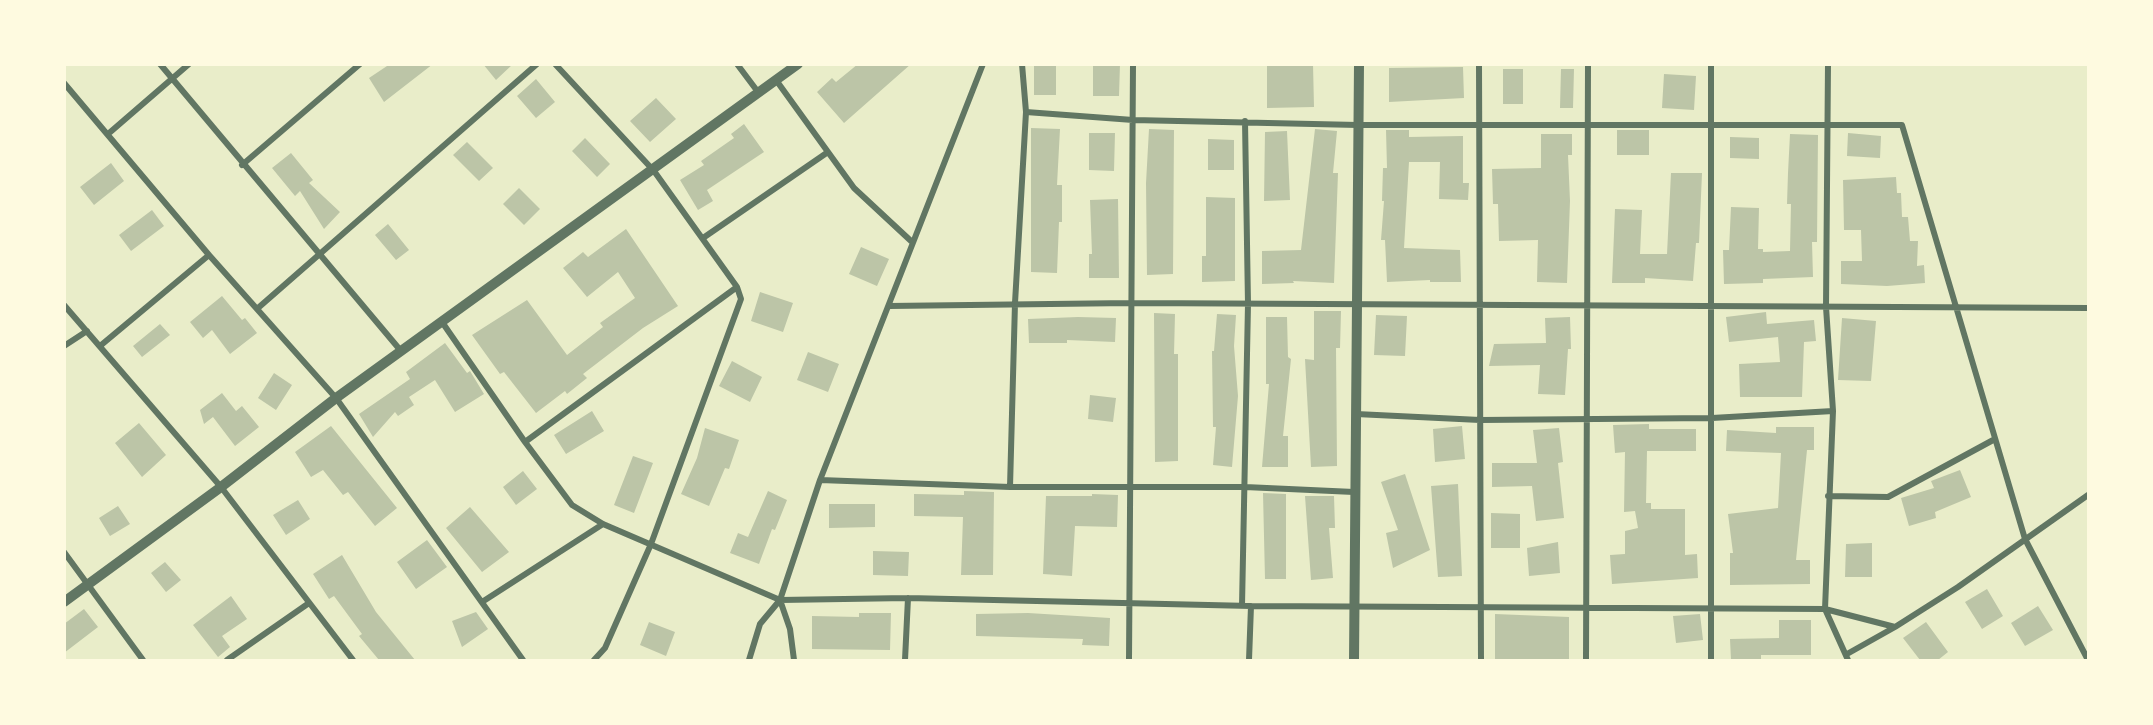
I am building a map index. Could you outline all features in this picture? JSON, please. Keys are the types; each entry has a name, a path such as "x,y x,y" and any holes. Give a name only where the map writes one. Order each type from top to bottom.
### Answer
{"street":[{"path":"160,64 242,165 401,351"},
{"path":"108,134 189,64"},
{"path":"242,165 360,64"},
{"path":"258,308 537,64"},
{"path":"555,64 654,171 737,287 741,298 651,544 605,648 594,660"},
{"path":"737,64 758,92"},
{"path":"64,602 221,487 336,398 654,171 798,64"},
{"path":"749,660 760,624 780,600 820,480 889,306 911,241 982,64"},
{"path":"1010,488 1015,303 1026,112 1022,64"},
{"path":"1129,660 1133,64"},
{"path":"1354,660 1359,64"},
{"path":"1479,64 1481,660"},
{"path":"1586,660 1588,64"},
{"path":"1711,64 1710,308 1713,609 1711,660"},
{"path":"1828,64 1826,307 1833,411 1824,609 1847,657 1895,627 2088,495"},
{"path":"776,80 854,188 911,241"},
{"path":"64,82 209,255 336,398 523,660"},
{"path":"1026,112 1133,120 1358,124 1902,125 2025,539 2088,660"},
{"path":"1242,606 1248,304 1245,121"},
{"path":"703,238 828,152"},
{"path":"100,346 209,255"},
{"path":"525,442 737,287"},
{"path":"889,306 1131,303 1479,304 1710,308 2088,308"},
{"path":"64,305 221,487 353,660"},
{"path":"442,322 525,442 572,505 603,524 780,600 908,598 1354,608 1824,609 1895,627"},
{"path":"64,346 87,331"},
{"path":"1356,414 1480,420 1712,418 1833,411"},
{"path":"1828,496 1888,496 1995,439"},
{"path":"820,480 1010,488 1245,487 1354,492"},
{"path":"482,602 603,524"},
{"path":"64,552 143,660"},
{"path":"905,660 908,598"},
{"path":"780,600 790,629 794,660"},
{"path":"227,660 309,603"},
{"path":"1249,660 1251,606"}],"building":[{"path":"390,64 433,64 384,102 369,78"},
{"path":"483,64 513,64 496,80"},
{"path":"858,64 911,64 844,123 817,92 832,78 836,82"},
{"path":"1034,64 1056,64 1056,95 1034,95"},
{"path":"1093,64 1120,64 1119,96 1093,96"},
{"path":"1267,64 1313,64 1314,107 1267,108"},
{"path":"1463,67 1464,98 1389,102 1389,68"},
{"path":"1503,69 1523,69 1523,104 1503,104"},
{"path":"1561,69 1574,69 1573,108 1560,108"},
{"path":"1664,74 1696,76 1694,110 1662,108"},
{"path":"536,79 555,102 536,118 517,96"},
{"path":"656,98 676,119 650,142 630,121"},
{"path":"744,124 764,152 707,190 713,201 698,210 680,180 704,165 701,161 734,138 731,134"},
{"path":"1031,128 1060,129 1057,185 1062,185 1062,222 1059,222 1057,273 1031,272"},
{"path":"1149,129 1174,130 1173,274 1147,275 1146,183"},
{"path":"1315,129 1337,131 1333,173 1338,173 1334,283 1293,281 1294,283 1262,284 1262,251 1301,250"},
{"path":"1386,130 1409,130 1409,137 1463,136 1463,183 1469,183 1468,200 1439,199 1440,162 1409,162 1404,248 1460,250 1461,282 1430,282 1430,280 1387,282 1385,240 1381,240 1384,201 1382,201 1383,168 1387,168"},
{"path":"1617,130 1649,130 1649,155 1617,155"},
{"path":"1287,131 1290,200 1264,201 1265,132"},
{"path":"1089,133 1115,133 1114,171 1089,170"},
{"path":"1848,133 1881,136 1880,158 1847,156"},
{"path":"1541,134 1572,134 1572,155 1568,155 1570,201 1567,283 1537,282 1538,240 1499,241 1498,204 1493,204 1492,169 1541,168"},
{"path":"1790,134 1818,135 1817,242 1812,242 1813,277 1763,279 1763,283 1724,284 1723,250 1729,250 1731,207 1759,208 1758,249 1763,249 1763,252 1790,251 1791,204 1787,204"},
{"path":"1730,137 1759,138 1759,159 1730,158"},
{"path":"585,138 610,164 597,177 572,151"},
{"path":"1208,139 1234,140 1234,170 1208,170"},
{"path":"467,142 493,168 479,181 453,155"},
{"path":"291,153 313,180 309,183 340,212 324,229 300,191 295,196 272,168"},
{"path":"111,163 124,181 94,205 80,187"},
{"path":"1671,173 1702,173 1699,243 1696,243 1693,281 1645,278 1645,283 1612,283 1615,209 1642,210 1640,254 1667,254"},
{"path":"1896,177 1897,193 1901,193 1902,217 1908,217 1910,241 1918,241 1917,266 1924,265 1925,283 1887,286 1841,284 1841,261 1862,261 1861,230 1844,230 1843,180"},
{"path":"519,188 540,209 524,225 503,204"},
{"path":"1206,197 1235,198 1235,281 1202,282 1202,256 1206,256"},
{"path":"1118,199 1119,278 1089,278 1089,254 1092,254 1090,200"},
{"path":"152,210 164,226 131,251 119,235"},
{"path":"388,224 409,250 396,260 375,235"},
{"path":"626,229 678,306 643,328 583,374 587,378 567,394 565,391 536,413 504,372 500,374 472,335 527,300 567,355 603,327 600,323 635,298 618,272 587,297 563,268 583,252 588,257"},
{"path":"861,247 889,259 877,286 849,274"},
{"path":"760,292 793,303 783,332 751,321"},
{"path":"222,296 242,320 245,318 257,333 230,354 212,330 203,338 190,322"},
{"path":"1314,311 1341,311 1340,348 1336,348 1337,466 1311,467 1305,359 1314,360"},
{"path":"1766,312 1767,324 1814,320 1816,341 1804,342 1802,397 1740,397 1739,364 1780,362 1778,337 1729,342 1726,317"},
{"path":"1154,313 1175,314 1174,354 1178,354 1178,461 1155,462"},
{"path":"1217,314 1236,315 1234,346 1238,396 1232,467 1213,465 1216,427 1213,427 1212,351 1214,351"},
{"path":"1376,315 1407,316 1405,356 1374,355"},
{"path":"1266,317 1287,317 1288,357 1291,359 1283,436 1288,436 1288,467 1262,467 1269,384 1266,384"},
{"path":"1570,317 1571,349 1568,349 1565,395 1538,394 1540,365 1489,366 1494,344 1546,343 1545,318"},
{"path":"1116,318 1115,342 1067,340 1067,343 1029,343 1028,319"},
{"path":"1842,318 1876,321 1871,381 1838,380"},
{"path":"160,324 170,335 142,357 133,346"},
{"path":"445,343 467,373 470,371 484,394 455,412 435,380 409,397 414,405 398,416 395,412 373,437 359,414 410,379 406,372"},
{"path":"808,352 839,364 828,392 797,380"},
{"path":"732,361 762,377 750,402 719,386"},
{"path":"274,373 292,385 276,410 258,398"},
{"path":"222,393 236,411 242,406 259,427 235,446 213,417 204,424 200,410"},
{"path":"1090,395 1116,398 1113,422 1088,419"},
{"path":"592,411 604,431 566,454 554,435"},
{"path":"139,423 166,455 142,477 115,443"},
{"path":"1649,424 1649,429 1696,429 1696,451 1647,451 1646,503 1651,503 1651,509 1685,509 1685,555 1697,554 1698,578 1612,584 1610,555 1625,554 1625,531 1638,528 1635,511 1624,512 1625,452 1615,453 1613,425"},
{"path":"331,426 397,508 375,526 348,492 343,495 323,470 311,477 295,452"},
{"path":"1462,426 1465,459 1435,462 1433,429"},
{"path":"1776,427 1814,427 1814,450 1807,450 1796,560 1810,560 1810,584 1730,585 1730,553 1733,553 1728,514 1778,508 1781,453 1726,451 1727,430 1776,433"},
{"path":"705,428 739,440 729,469 725,468 709,506 681,494 697,458"},
{"path":"1559,428 1563,462 1558,463 1564,518 1536,521 1532,486 1492,487 1492,463 1537,463 1533,430"},
{"path":"633,456 653,463 634,513 614,505"},
{"path":"1960,470 1971,497 1935,512 1936,518 1909,526 1901,498 1934,488 1931,481"},
{"path":"523,471 537,489 516,505 503,487"},
{"path":"1405,474 1430,550 1393,568 1386,533 1398,530 1381,482"},
{"path":"1458,484 1462,576 1438,577 1431,486"},
{"path":"768,491 787,500 775,530 772,529 759,564 730,553 738,533 748,537"},
{"path":"964,491 994,492 993,575 961,575 963,517 914,516 914,494 964,495"},
{"path":"1263,493 1286,494 1286,579 1265,579"},
{"path":"1092,494 1118,495 1117,527 1075,526 1072,576 1043,574 1046,496 1092,496"},
{"path":"1305,496 1334,496 1335,528 1329,528 1333,578 1311,580"},
{"path":"298,500 310,519 286,535 273,515"},
{"path":"829,504 875,504 875,527 829,528"},
{"path":"118,506 130,524 110,536 99,518"},
{"path":"470,507 509,552 482,572 446,528"},
{"path":"1491,513 1520,514 1520,548 1491,548"},
{"path":"427,540 447,567 416,589 397,562"},
{"path":"1558,542 1560,573 1529,576 1527,548"},
{"path":"1872,543 1872,577 1845,577 1846,544"},
{"path":"873,551 909,552 908,576 873,575"},
{"path":"342,555 376,612 415,660 379,660 359,636 362,634 334,596 329,599 313,574"},
{"path":"165,562 181,580 166,592 151,573"},
{"path":"1987,589 2003,616 1982,629 1965,602"},
{"path":"231,596 247,619 222,636 230,647 218,657 193,625"},
{"path":"2038,606 2053,630 2025,646 2011,623"},
{"path":"84,609 98,627 64,653 64,624"},
{"path":"476,612 488,629 462,647 452,621"},
{"path":"859,613 891,613 890,650 812,649 812,616 859,617"},
{"path":"1028,613 1110,618 1109,646 1082,645 1083,639 976,636 976,614"},
{"path":"1495,614 1569,617 1569,660 1495,660"},
{"path":"1700,614 1703,640 1676,643 1673,616"},
{"path":"1779,620 1811,620 1811,655 1761,655 1761,660 1731,660 1730,639 1779,638"},
{"path":"649,622 675,632 666,656 640,645"},
{"path":"1926,622 1948,652 1938,660 1920,660 1903,638"}]}
